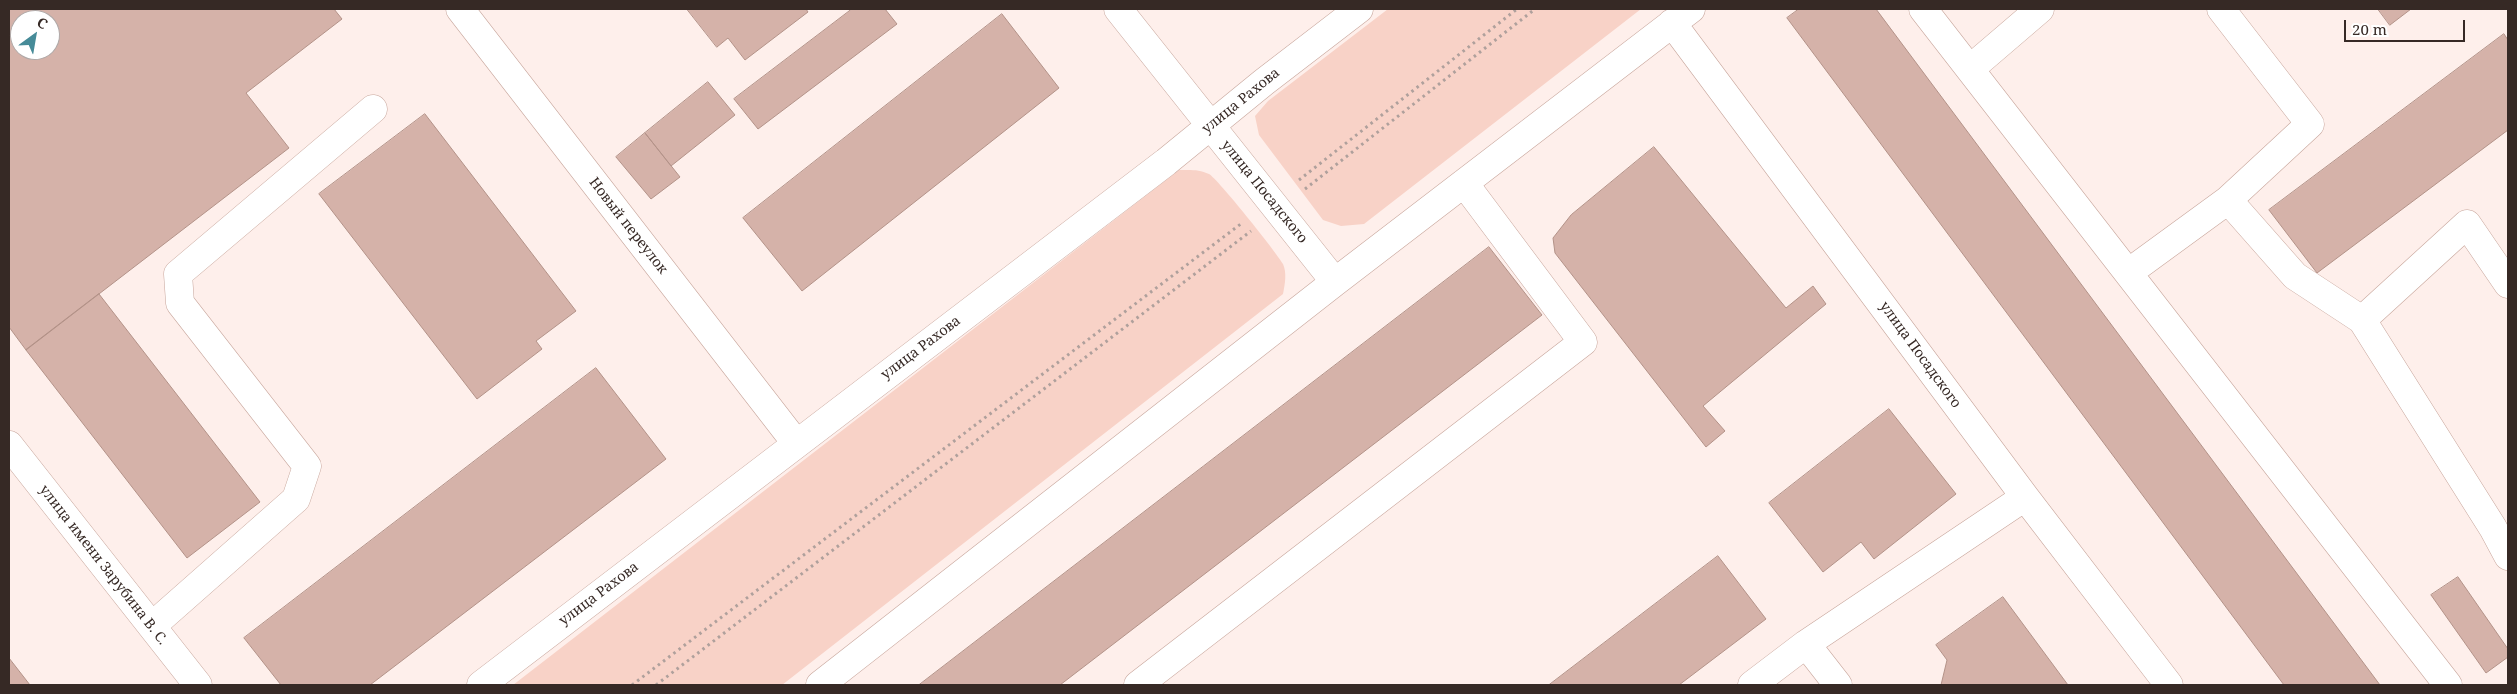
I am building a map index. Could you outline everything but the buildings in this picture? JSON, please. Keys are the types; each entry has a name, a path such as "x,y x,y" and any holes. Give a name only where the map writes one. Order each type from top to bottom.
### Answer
{"street":[{"name":"Новый переулок","path":"460,9 796,443"},
{"name":"улица Посадского","path":"1118,9 1336,282"},
{"name":"улица Рахова","path":"481,685 1210,126 1359,9"},
{"path":"1923,9 2448,685"},
{"path":"1970,69 2040,9"},
{"path":"2128,273 2228,200 2310,124 2221,9"},
{"name":"улица Посадского","path":"1681,16 2024,497 2169,685"},
{"path":"822,685 1336,282 1681,16"},
{"path":"152,626 296,499 306,466 180,303 178,274 373,109"},
{"path":"1138,685 1583,342 1464,183"},
{"path":"2228,200 2295,276 2362,320 2501,522 2508,556"},
{"path":"2362,320 2467,224 2508,284"},
{"name":"улица имени Зарубина В. С.","path":"9,445 198,685"},
{"path":"1752,685 1806,644 2024,497"},
{"path":"1806,644 1838,685"}],"path":[{"path":"656,685 1275,205 1517,9"},
{"path":"632,685 1535,9"}],"shaded area":[{"path":"1388,9 1641,9 1364,224 1341,226 1323,220 1259,135 1255,116 1268,101"},
{"path":"1179,170 1191,170 1209,174 1234,201 1283,264 1285,282 1283,294 782,685 513,685"}]}
